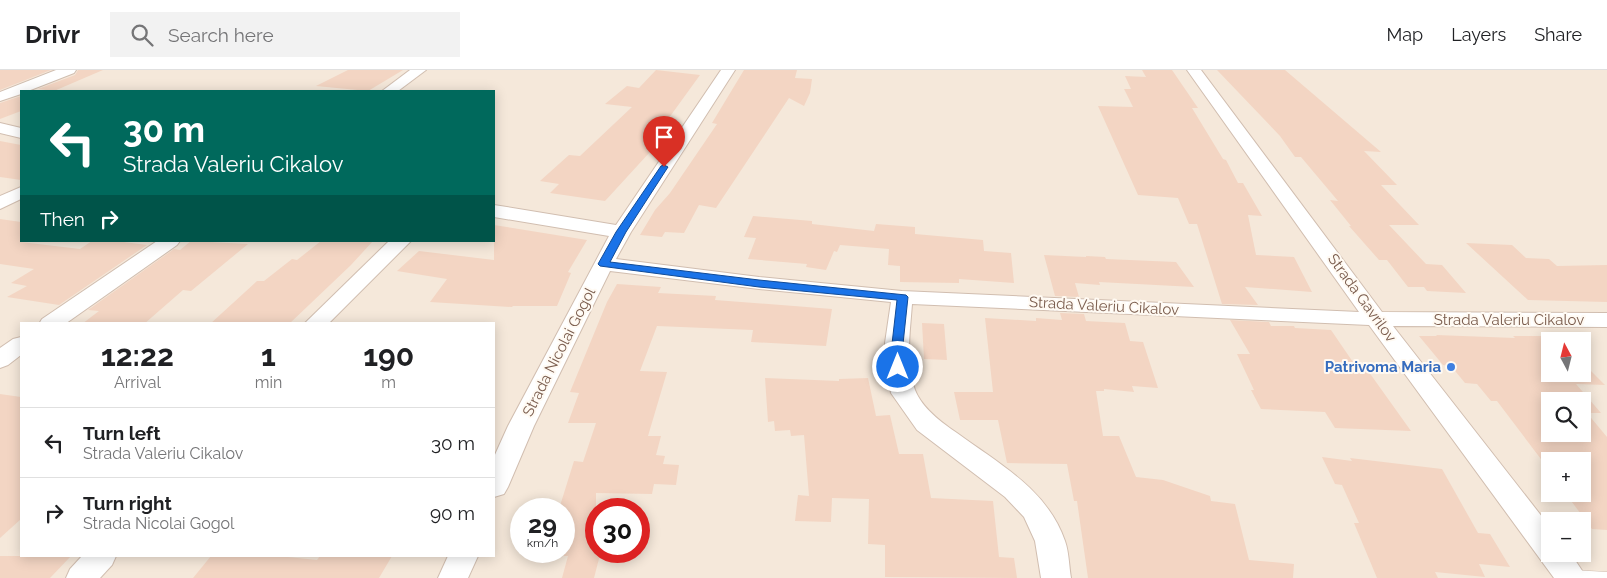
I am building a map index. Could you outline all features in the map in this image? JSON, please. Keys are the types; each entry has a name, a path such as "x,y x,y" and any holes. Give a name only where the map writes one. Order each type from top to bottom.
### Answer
{"street":[{"path":"0,97 69,70"},
{"path":"390,90 419,70"},
{"name":"Strada Nicolai Gogol","path":"495,485 521,426 603,264 621,232 728,70"},
{"name":"Strada Gavrilov","path":"1194,70 1376,319 1541,537"},
{"path":"0,128 20,133"},
{"path":"0,202 20,192"},
{"path":"495,211 621,232"},
{"path":"53,322 169,242"},
{"path":"317,322 400,242"},
{"name":"Strada Valeriu Cikalov","path":"603,264 759,283 902,297 1376,319 1607,320"},
{"path":"902,297 898,359 903,393 926,424 1015,490 1035,510 1050,541 1056,578"},
{"path":"0,360 20,345"},
{"path":"82,578 100,557"},
{"path":"453,578 463,557"}],"lane":[{"path":"1565,569 1607,578"}],"shaded area":[{"path":"0,70 1607,70 1607,578 0,578"}],"building":[{"path":"0,70 51,70 0,90"},
{"path":"78,70 103,70 56,90 38,89 75,75"},
{"path":"348,70 403,70 370,90 316,86"},
{"path":"656,70 700,75 658,133 662,133 649,153 605,201 550,193 559,184 540,181 569,155 580,156 632,107 605,104 627,86 639,88"},
{"path":"744,70 797,70 795,78 812,79 810,93 804,106 789,98 716,208 699,205 684,233 665,232 662,237 640,235 655,210 670,193 717,124 712,123"},
{"path":"1142,70 1172,70 1198,108 1192,108 1223,159 1226,160 1238,183 1243,183 1262,216 1248,215 1256,255 1294,257 1312,292 1245,287 1258,305 1222,304 1197,224 1189,224 1178,198 1138,195 1098,106 1133,107 1124,89 1131,89 1125,76 1146,77"},
{"path":"1217,70 1285,70 1381,152 1364,151 1397,185 1381,185 1419,225 1389,225 1426,264 1442,265 1466,293 1427,291 1424,287 1408,287 1387,260 1379,260 1349,226 1351,226 1330,200 1338,201 1301,157 1295,157 1280,136"},
{"path":"20,96 20,111 0,119 0,103"},
{"path":"0,141 20,145 20,180 0,177"},
{"path":"753,216 812,221 812,224 874,231 876,224 915,227 915,234 983,240 984,251 1011,253 1014,283 959,279 959,283 900,282 900,266 888,265 889,249 840,245 837,252 834,251 826,270 806,267 807,264 748,259 756,238 744,237"},
{"path":"0,219 20,222 20,242 80,249 90,242 124,242 147,245 59,305 7,297 27,286 11,283 34,269 0,264"},
{"path":"495,225 587,240 568,272 571,273 557,306 512,307 430,302 447,279 397,271 419,251 494,260"},
{"path":"190,242 248,244 191,291 183,290 146,322 85,322 99,311 88,310 174,249 180,250"},
{"path":"320,242 372,242 351,265 291,322 212,322 257,281 264,281 292,259 297,260"},
{"path":"1466,243 1512,245 1526,258 1549,259 1557,266 1607,265 1607,302 1528,300"},
{"path":"1044,255 1176,262 1194,287 1099,282 1100,285 1075,283 1079,297 1055,296"},
{"path":"617,284 661,287 658,293 716,296 715,300 832,309 826,346 751,342 753,330 657,326 640,371 667,372 648,436 661,436 656,455 665,456 663,464 679,465 676,485 654,484 652,494 596,493 596,498 585,498 585,563 598,563 594,578 562,578 566,563 575,563 575,498 562,498 574,461 583,462 596,423 568,423 579,393 570,392 607,302"},
{"path":"1060,313 1084,314 1086,321 1125,323 1130,341 1143,342 1158,388 1132,386 1134,392 1104,389 1104,391 1096,391 1103,436 1119,436 1136,477 1163,480 1210,496 1211,501 1235,504 1249,560 1294,564 1293,578 1088,578 1077,501 1074,501 1067,464 1007,463 998,420 960,420 954,392 993,392 985,318 1036,321 1036,318 1062,320"},
{"path":"1230,320 1269,322 1271,326 1294,326 1295,328 1331,330 1357,368 1366,368 1411,431 1335,428 1325,412 1261,409 1251,390 1254,390 1237,354 1250,354"},
{"path":"922,323 944,324 947,360 924,359"},
{"path":"1419,336 1515,338 1513,336 1541,336 1541,382 1591,382 1591,371 1605,385 1576,384 1583,392 1541,392 1541,442 1591,442 1591,418 1607,437 1607,530 1592,529 1591,512 1579,512 1572,502 1591,502 1591,452 1541,452 1541,459 1497,401 1491,401 1477,384 1465,383 1451,366 1443,365"},
{"path":"765,378 839,381 839,379 868,378 876,416 890,415 899,454 923,454 931,498 993,501 999,557 1014,558 1017,578 885,577 885,545 868,544 869,499 832,498 831,522 795,521 798,495 809,496 804,435 791,436 790,430 775,431 774,421 768,422"},
{"path":"0,394 20,397 20,520 0,538"},
{"path":"1591,401 1601,413 1591,413"},
{"path":"1322,457 1352,461 1350,458 1442,469 1478,533 1490,534 1510,567 1479,564 1485,577 1435,572 1438,578 1377,578 1354,523 1359,523 1342,485 1335,484"},
{"path":"0,556 70,557 50,578 0,578"},
{"path":"210,557 288,557 317,560 319,557 391,557 379,578 193,578"}],"place":[{"name":"Patrivoma Maria","path":"1451,367"}],"route":[{"path":"664,167 621,232 603,264 675,274 902,297 898,367"}]}
